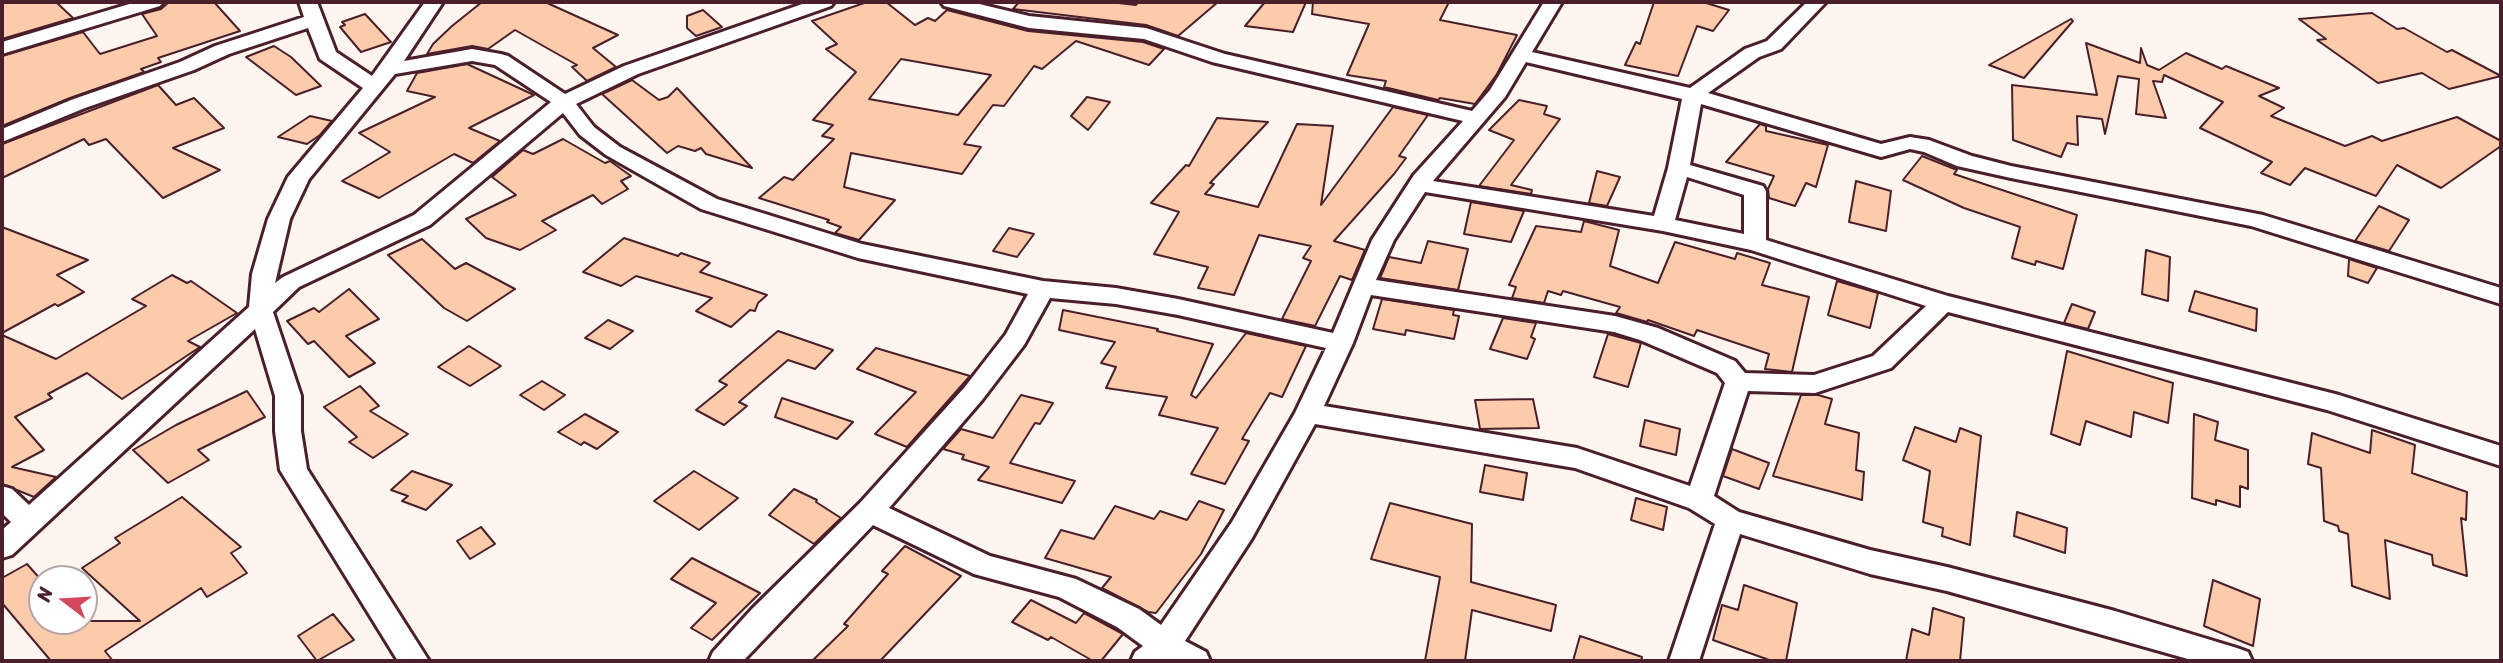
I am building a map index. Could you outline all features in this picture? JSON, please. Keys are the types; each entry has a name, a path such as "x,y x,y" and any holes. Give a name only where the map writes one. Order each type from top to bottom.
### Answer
{"street":[{"path":"2,24 10,45 154,2"},
{"path":"414,661 294,470 288,431 288,397 261,311 264,274 285,204 299,177 382,78 434,2"},
{"path":"2,548 291,282 422,220 564,102 631,70 825,2"},
{"path":"950,2 1029,22 1146,34 1219,58 1477,118"},
{"path":"1156,653 1242,530 1308,413 1384,240 1419,185 1498,93 1553,2"},
{"path":"1663,224 1679,168 1693,95 1752,53 1774,45 1817,2"},
{"path":"2,136 78,104 187,66 310,11 327,55 382,78 454,57 489,56 500,60 564,102 587,131 613,151 709,204 858,251 1043,289 1145,301 1341,343"},
{"path":"1520,55 1693,95 1881,151 1910,143 1920,144 1965,161 2011,172 2255,220 2501,296"},
{"path":"1679,168 1755,191 1755,244"},
{"path":"1419,185 1663,224 1755,244 1942,303 2330,401 2501,456"},
{"path":"1362,286 1615,324 1660,338 1726,367 1738,382 1815,384 1882,362 1942,303"},
{"path":"724,661 762,618 870,511 973,394 1015,339 1043,289"},
{"path":"1699,500 1738,382"},
{"path":"1308,413 1577,458 1699,500 1730,520 1870,562 1947,579 2115,624 2236,661"},
{"path":"2,497 29,522"},
{"path":"870,511 984,566 1066,587 1128,618 1156,653 1195,661"},
{"path":"1684,661 1730,520"}],"building":[{"path":"2,2 56,2 73,18 2,39"},
{"path":"169,2 214,2 240,31 158,58 161,62 141,69 144,72 2,126 2,56 83,32 100,54 157,36 142,14 161,9"},
{"path":"482,2 545,2 618,35 593,48 616,67 587,81 572,67 577,65 515,30 488,49 472,46 427,54 433,44 452,26"},
{"path":"867,2 886,2 915,25 928,18 935,21 947,10 1028,31 1143,42 1164,49 1149,65 1076,41 1042,69 1034,66 1004,106 993,105 964,144 981,147 962,174 851,153 844,187 895,200 859,240 835,233 841,227 827,222 829,220 759,198 784,177 793,180 834,139 822,136 833,125 813,120 856,72 826,49 837,44 812,21","holes":["901,59 991,75 958,115 869,99"]},
{"path":"1019,2 1110,2 1136,5 1138,2 1218,2 1178,36 1146,25 1013,9"},
{"path":"1265,2 1306,2 1293,32 1245,26"},
{"path":"1313,2 1449,2 1440,20 1517,35 1497,74 1475,104 1440,98 1438,100 1384,87 1386,81 1347,75 1369,24 1312,14"},
{"path":"1654,2 1703,2 1729,10 1713,31 1697,26 1678,76 1625,65 1636,42 1640,44"},
{"path":"703,10 722,27 696,36 687,28 687,16"},
{"path":"2372,13 2397,29 2404,28 2447,52 2452,50 2501,76 2449,89 2422,73 2378,83 2317,40 2326,39 2299,19"},
{"path":"365,14 391,42 361,52 340,27 345,25 342,22"},
{"path":"2071,19 2073,21 2024,78 1989,65"},
{"path":"2086,43 2140,63 2141,48 2147,65 2159,70 2186,53 2222,69 2226,66 2279,88 2259,96 2284,108 2271,116 2345,146 2372,136 2382,141 2457,117 2501,141 2501,146 2441,188 2397,165 2376,196 2305,168 2290,185 2261,173 2272,162 2200,128 2223,102 2164,75 2162,82 2153,81 2166,118 2136,114 2139,79 2118,76 2105,134 2102,119 2077,116 2078,145 2067,143 2061,157 2013,140 2012,85 2097,95"},
{"path":"274,46 291,57 321,86 296,95 246,57"},
{"path":"467,64 534,95 469,128 500,141 473,163 454,154 379,198 342,181 390,152 359,133 435,97 407,91 417,73"},
{"path":"632,80 659,100 668,97 677,88 752,168 706,154 701,148 695,151 678,146 667,153 602,94"},
{"path":"158,85 176,105 194,98 224,128 173,148 220,170 163,198 106,139 89,145 84,139 2,178 2,144"},
{"path":"1087,97 1110,102 1088,130 1071,116"},
{"path":"1519,100 1547,106 1544,114 1560,119 1511,185 1532,190 1531,194 1479,186 1514,140 1489,130"},
{"path":"1393,107 1428,115 1399,156 1406,158 1334,241 1365,250 1352,280 1340,276 1315,326 1282,319 1311,261 1303,258 1311,246 1259,235 1234,295 1198,288 1208,267 1154,254 1179,212 1151,203 1186,165 1189,166 1217,118 1268,122 1210,183 1214,184 1205,194 1258,207 1297,124 1333,126 1321,205"},
{"path":"310,116 332,121 320,135 307,144 278,137"},
{"path":"1760,124 1766,126 1766,131 1828,145 1816,187 1806,183 1795,206 1769,198 1768,189 1774,176 1726,162"},
{"path":"563,139 605,163 610,161 631,176 621,181 628,189 602,204 593,195 542,221 556,230 520,250 486,238 466,219 516,195 492,177 523,150 533,154"},
{"path":"1922,156 1957,170 1954,174 2077,215 2063,269 2036,261 2035,265 2012,258 2020,227 1964,208 1903,180"},
{"path":"1597,171 1620,177 1607,206 1589,203"},
{"path":"1856,181 1891,191 1886,231 1849,222"},
{"path":"1471,202 1524,211 1511,242 1464,234"},
{"path":"2379,206 2409,220 2389,251 2355,241"},
{"path":"1584,221 1619,230 1610,266 1658,283 1675,242 1735,259 1737,253 1770,263 1762,285 1809,297 1792,372 1765,369 1769,354 1697,330 1694,336 1648,320 1647,322 1616,313 1620,307 1563,291 1561,295 1548,291 1544,303 1512,298 1516,287 1509,285 1536,226 1581,232"},
{"path":"2,227 88,260 57,275 84,292 58,306 55,304 2,333"},
{"path":"1009,228 1034,234 1017,257 993,251"},
{"path":"624,238 678,256 681,253 710,263 700,272 767,295 758,303 755,311 750,310 731,327 696,311 712,298 636,276 621,286 583,272"},
{"path":"422,239 455,269 466,263 515,289 467,321 444,308 388,255"},
{"path":"1428,241 1468,249 1458,290 1380,278 1389,257 1421,263"},
{"path":"2146,250 2170,257 2168,301 2142,294"},
{"path":"2349,259 2377,268 2368,283 2348,276"},
{"path":"172,275 187,283 191,281 237,313 188,341 200,347 122,399 87,373 48,394 52,398 15,417 44,450 12,467 56,477 34,497 2,484 2,335 56,359 146,306 132,299"},
{"path":"1837,281 1878,293 1870,328 1828,315"},
{"path":"349,289 379,319 346,336 375,363 349,377 314,341 308,344 287,321 314,308 319,312"},
{"path":"2195,291 2257,309 2256,331 2189,311"},
{"path":"1382,299 1454,310 1453,315 1459,316 1454,339 1406,330 1405,335 1373,329"},
{"path":"2072,304 2095,312 2088,329 2064,323"},
{"path":"1063,310 1158,329 1157,331 1213,344 1191,395 1196,398 1246,333 1306,346 1282,397 1270,393 1242,439 1249,441 1225,484 1191,474 1218,428 1159,415 1167,397 1106,388 1116,367 1101,363 1115,342 1059,330"},
{"path":"1503,318 1536,323 1531,337 1535,339 1527,359 1490,349"},
{"path":"608,320 633,331 610,349 585,338"},
{"path":"778,331 833,350 815,369 788,360 739,402 747,406 724,425 696,410 727,385 719,381"},
{"path":"1608,334 1641,343 1628,387 1594,377"},
{"path":"469,346 501,366 470,386 438,367"},
{"path":"876,348 970,376 907,447 875,434 916,392 857,369"},
{"path":"2067,351 2173,383 2168,423 2134,412 2131,437 2086,421 2080,445 2051,434"},
{"path":"542,381 565,395 544,410 520,395"},
{"path":"360,386 379,406 370,411 408,434 373,458 349,442 357,437 324,407"},
{"path":"247,391 265,417 198,450 209,460 168,483 133,450 176,425"},
{"path":"1021,395 1053,403 1040,424 1035,423 1010,463 1075,481 1062,503 978,480 989,467 962,459 964,455 943,449 961,429 993,438"},
{"path":"1801,395 1818,395 1832,399 1825,424 1859,433 1856,470 1864,472 1862,500 1773,476"},
{"path":"782,398 853,422 837,439 775,417"},
{"path":"1533,399 1539,428 1480,429 1475,400"},
{"path":"585,414 618,432 597,449 584,442 581,445 558,432"},
{"path":"2194,414 2218,422 2215,440 2248,450 2248,489 2240,486 2240,507 2216,500 2216,505 2192,498"},
{"path":"1645,420 1680,429 1676,455 1640,446"},
{"path":"1915,427 1956,442 1960,428 1981,436 1970,545 1942,536 1943,528 1923,522 1930,471 1903,460"},
{"path":"2372,430 2415,445 2412,473 2467,492 2466,520 2461,518 2467,576 2433,565 2432,555 2385,540 2390,599 2352,586 2348,534 2339,531 2338,526 2324,521 2321,468 2308,464 2312,433 2370,453"},
{"path":"1732,449 1769,463 1759,489 1723,476"},
{"path":"1485,465 1527,473 1523,500 1480,492"},
{"path":"412,471 452,485 426,510 402,501 408,496 391,490"},
{"path":"694,471 738,498 699,530 654,501"},
{"path":"794,489 817,500 816,502 841,518 814,544 769,515"},
{"path":"182,497 241,547 231,553 247,573 207,597 201,588 105,651 113,661 51,661 29,635 98,635 98,621 140,621 98,583 98,565 87,565 120,543 115,538"},
{"path":"1636,498 1667,507 1663,530 1631,520"},
{"path":"1199,501 1224,510 1201,554 1156,613 1148,612 1102,588 1111,577 1045,558 1061,530 1094,539 1115,506 1154,519 1160,511 1187,520"},
{"path":"1390,503 1472,524 1471,582 1556,605 1551,631 1472,610 1465,661 1425,661 1440,577 1371,559"},
{"path":"2017,512 2067,528 2065,553 2014,536"},
{"path":"481,527 495,544 470,559 457,541"},
{"path":"905,546 961,576 880,661 812,661 848,626 844,624 888,574 882,571"},
{"path":"692,558 760,593 712,640 691,628 716,603 671,579"},
{"path":"27,564 28,634 2,603 2,578"},
{"path":"2213,580 2260,599 2253,646 2204,626"},
{"path":"1744,585 1797,603 1786,661 1772,661 1713,640 1722,605 1738,610"},
{"path":"1031,600 1076,623 1084,613 1123,634 1101,661 1093,661 1051,637 1048,640 1012,622"},
{"path":"1933,608 1964,618 1960,661 1906,661 1912,629 1929,635"},
{"path":"333,614 354,640 317,661 298,636"},
{"path":"1580,636 1642,657 1641,661 1573,661"}]}
